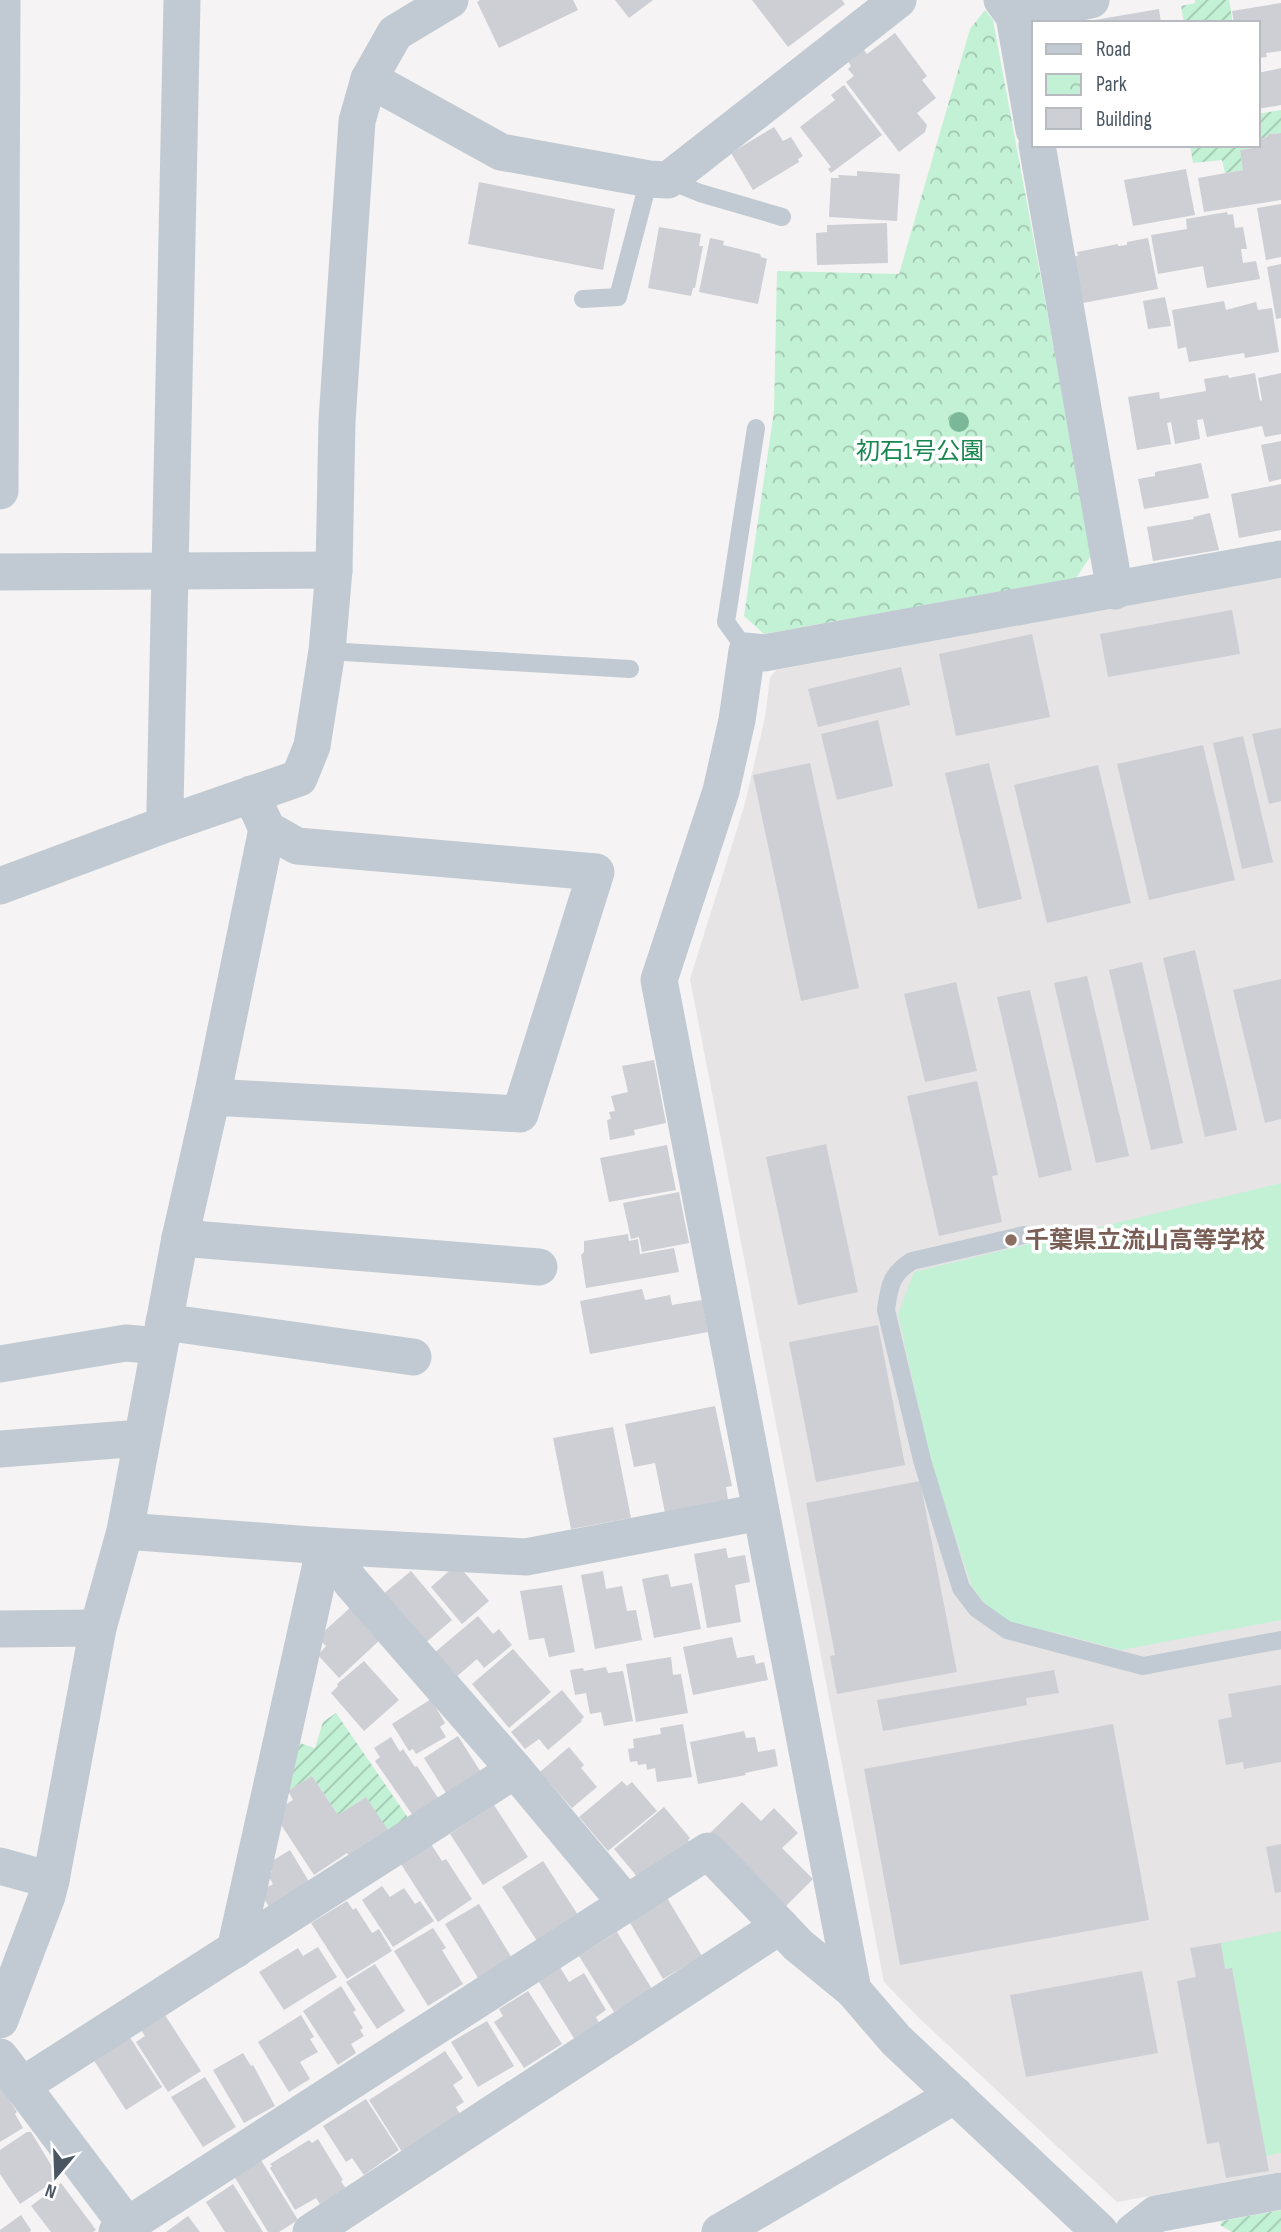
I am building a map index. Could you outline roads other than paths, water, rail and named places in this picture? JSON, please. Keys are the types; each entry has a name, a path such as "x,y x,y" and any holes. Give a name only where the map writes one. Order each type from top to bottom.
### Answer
{"street":[{"path":"0,491 2,0"},
{"path":"169,823 165,809 182,0"},
{"path":"1,883 299,778 312,746 327,651 334,570 337,421 357,121 369,79 396,33 450,0"},
{"path":"369,79 501,152 659,180 898,0"},
{"path":"1032,121 1008,8 1091,0"},
{"path":"1037,147 1115,590"},
{"path":"853,1990 659,979 721,791 737,720 747,652 764,653 1281,559"},
{"path":"0,572 334,570"},
{"path":"212,1097 520,1114 596,873 297,846 267,829 251,794"},
{"path":"0,2020 51,1880 98,1628 125,1531 180,1238 267,829"},
{"path":"180,1238 539,1267"},
{"path":"0,1364 126,1343 161,1334 413,1356"},
{"path":"0,1449 141,1438"},
{"path":"125,1531 526,1557 760,1512"},
{"path":"325,1546 351,1582 516,1770 626,1903"},
{"path":"235,1950 325,1546"},
{"path":"0,1629 98,1628"},
{"path":"23,2085 516,1770"},
{"path":"0,2057 23,2085 125,2230 708,1851 798,1945 853,1990 897,2040 1100,2232"},
{"path":"0,1866 51,1880"},
{"path":"311,2232 780,1926"},
{"path":"720,2232 955,2095"},
{"path":"1133,2232 1156,2214 1281,2191"}],"lane":[{"path":"583,299 618,297 659,180 782,217"},
{"path":"747,652 726,622 756,428"},
{"path":"327,651 630,669"},
{"path":"1024,1235 912,1261 897,1270 888,1294 886,1310 922,1460 961,1588 977,1609 1007,1630 1143,1666 1281,1640"}],"place":[{"name":"千葉県立流山高等学校","path":"1011,1240"}],"park label":[{"name":"初石1号公園","path":"920,451"}]}
